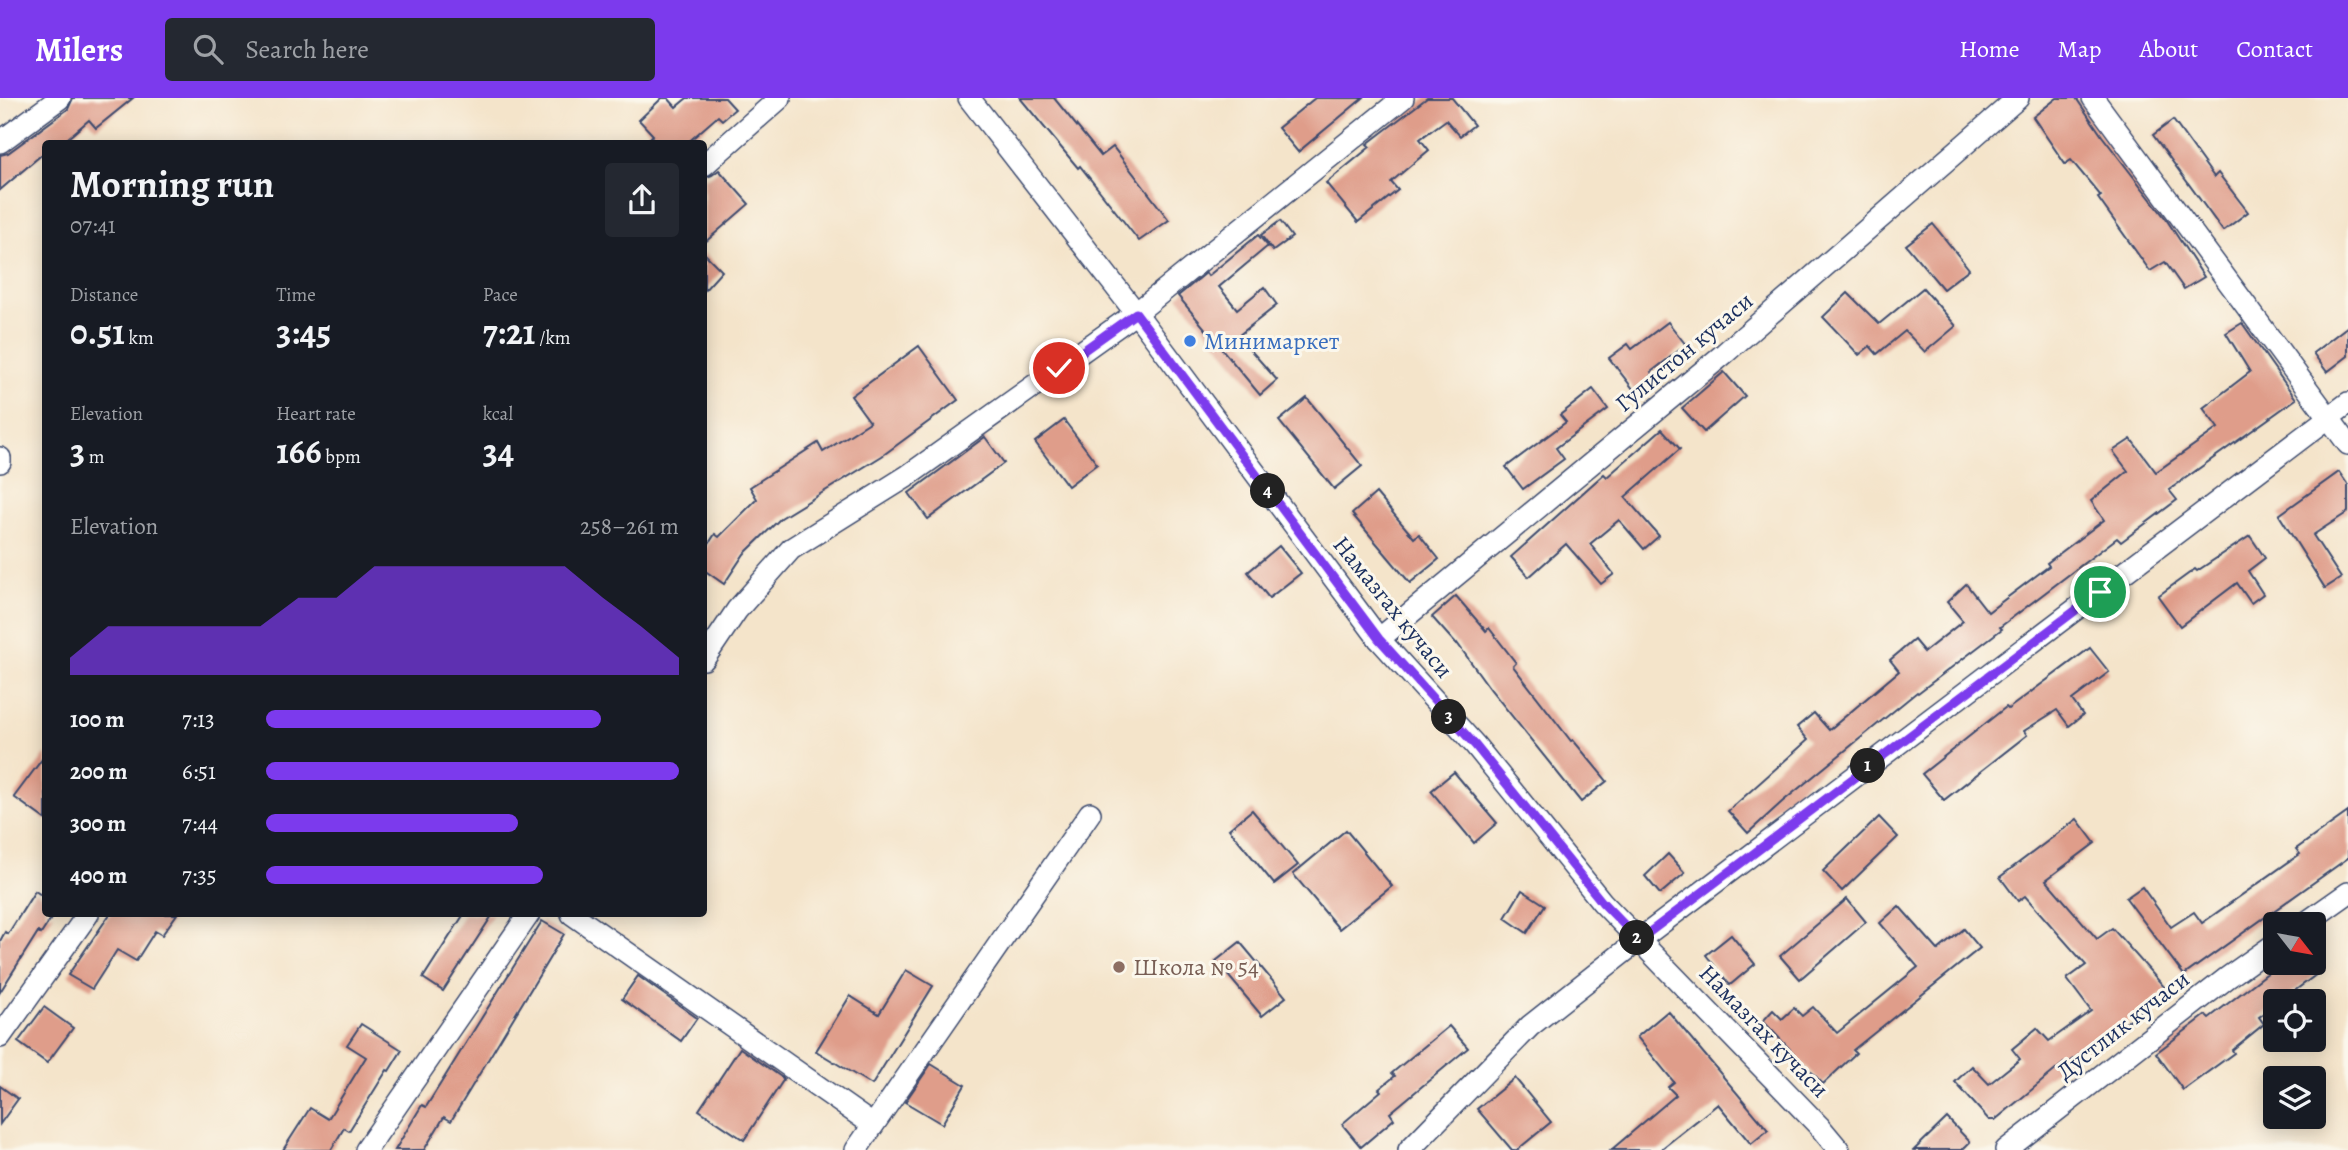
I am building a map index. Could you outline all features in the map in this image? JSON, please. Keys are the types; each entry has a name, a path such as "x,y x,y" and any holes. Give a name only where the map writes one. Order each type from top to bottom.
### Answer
{"street":[{"path":"0,142 60,98"},
{"path":"707,162 780,98"},
{"name":"Намазгах кучаси","path":"969,98 1136,313 1379,639 1475,745 1602,902 1819,1126 1839,1150"},
{"path":"707,655 737,610 791,549 906,477 1136,313 1403,98"},
{"name":"Гулистон кучаси","path":"1379,639 1725,353 2018,98"},
{"path":"2092,98 2348,444"},
{"path":"1409,1150 1531,1026 1639,940 2348,403"},
{"path":"856,1150 1090,813"},
{"path":"2321,912 2348,893"},
{"path":"0,1037 86,917"},
{"path":"366,1150 527,917"},
{"path":"576,917 873,1125"},
{"name":"Дустлик кучаси","path":"2006,1150 2263,952"}],"building":[{"path":"73,98 133,98 96,128 89,120 66,140 42,140 42,154 0,190 0,155 8,153 68,109"},
{"path":"662,98 668,98 676,107 687,98 725,98 735,109 722,120 718,116 691,140 648,140 653,135 639,120"},
{"path":"1020,98 1054,98 1101,156 1113,147 1169,220 1139,241 1080,166 1078,168"},
{"path":"1315,98 1363,98 1298,152 1278,128"},
{"path":"1427,98 1452,98 1474,125 1460,136 1446,120 1420,139 1429,150 1391,182 1398,190 1358,222 1326,183 1370,147 1367,144"},
{"path":"2057,98 2076,98 2166,219 2204,277 2184,289 2165,262 2150,271 2098,198 2101,196 2071,160 2065,164 2033,117"},
{"path":"2173,120 2214,177 2218,173 2248,212 2223,231 2153,135"},
{"path":"719,170 749,204 707,240 707,177"},
{"path":"1280,221 1292,237 1273,251 1261,235"},
{"path":"1933,224 1969,269 1943,289 1906,245"},
{"path":"1258,235 1268,246 1219,287 1237,309 1264,287 1277,305 1238,336 1277,380 1260,395 1178,296 1206,273 1208,276"},
{"path":"707,256 722,271 707,288"},
{"path":"1923,288 1956,326 1925,352 1905,331 1877,354 1870,346 1859,355 1823,317 1848,293 1879,324"},
{"path":"1668,322 1686,345 1651,372 1653,375 1634,390 1609,358 1628,344 1632,349"},
{"path":"2242,323 2296,399 2169,490 2177,500 2121,542 2117,538 2000,627 2002,629 1917,692 1748,833 1728,811 1808,740 1797,727 1814,713 1829,730 1899,671 1890,660 1914,640 1924,652 1963,621 1947,602 1966,584 1988,612 2104,520 2091,501 2128,471 2113,451 2131,439 2156,472 2218,428 2203,408 2250,372 2226,333"},
{"path":"2348,326 2348,356 2327,372 2313,353"},
{"path":"919,346 958,400 882,456 781,518 744,554 724,584 707,572 707,546 715,534 719,537 757,499 750,487 818,443 823,452 870,422 851,396"},
{"path":"1724,372 1745,396 1704,432 1682,408"},
{"path":"1593,389 1608,409 1556,448 1564,459 1523,489 1506,467 1566,422 1560,415"},
{"path":"1307,398 1362,466 1334,489 1279,421"},
{"path":"1064,420 1097,464 1068,486 1035,442"},
{"path":"1662,429 1680,449 1625,497 1659,536 1644,549 1619,520 1590,544 1614,574 1601,584 1566,544 1529,577 1511,557 1604,474 1607,477"},
{"path":"985,437 1004,463 928,519 909,493"},
{"path":"2339,472 2348,485 2348,512 2313,535 2341,578 2325,588 2279,515"},
{"path":"1376,493 1414,538 1419,534 1439,559 1410,583 1352,514"},
{"path":"2250,536 2265,558 2248,571 2263,594 2251,603 2237,583 2180,626 2158,596 2195,569 2197,571"},
{"path":"1279,546 1301,573 1269,598 1248,572"},
{"path":"1456,596 1486,631 1489,628 1516,663 1513,666 1571,741 1573,740 1607,781 1581,802 1457,643 1432,617"},
{"path":"2090,648 2109,672 2072,700 2083,715 2069,726 2057,710 2024,731 2027,735 1944,800 1922,774 2006,707 2008,709"},
{"path":"42,759 42,817 14,797"},
{"path":"1454,772 1497,823 1474,843 1431,791"},
{"path":"1252,810 1298,865 1274,884 1229,829"},
{"path":"2348,812 2348,858 2272,912 2263,912 2263,919 2184,975 2126,898 2142,887 2171,927 2194,912 2202,923 2300,854 2296,849"},
{"path":"1879,817 1898,837 1842,891 1823,871"},
{"path":"2077,819 2095,843 2046,880 2097,939 2112,928 2167,990 2109,1036 2107,1034 2066,1065 2064,1063 1995,1120 1989,1120 1955,1082 1972,1066 1989,1084 2020,1059 2012,1049 2037,1028 2049,1041 2091,1011 2067,979 2086,965 2025,896 2018,901 2000,877"},
{"path":"1346,830 1392,886 1339,929 1293,874"},
{"path":"1668,854 1685,873 1660,894 1645,876"},
{"path":"1522,890 1545,905 1527,933 1505,918"},
{"path":"35,891 42,895 42,917 52,917 41,934 38,932 0,992 0,941 5,932 8,934"},
{"path":"1847,899 1866,922 1800,979 1780,956"},
{"path":"1899,906 1938,950 1964,929 1980,948 1853,1050 1856,1053 1823,1084 1763,1021 1773,1010 1782,1019 1794,1008 1802,1016 1813,1007 1837,1033 1918,967 1880,923"},
{"path":"108,917 175,917 162,935 155,931 136,961 117,950 92,989 68,975"},
{"path":"462,917 491,917 443,991 423,978"},
{"path":"542,921 564,934 451,1121 444,1117 424,1150 395,1150 422,1105 426,1107"},
{"path":"1731,935 1755,964 1730,985 1706,955"},
{"path":"1240,942 1286,997 1262,1016 1216,961"},
{"path":"906,970 933,986 872,1085 816,1051 850,996 879,1014"},
{"path":"2265,975 2316,975 2297,989 2263,989 2263,1014 2259,1017 2263,1025 2232,1050 2234,1053 2183,1090 2156,1053 2206,1015 2209,1018"},
{"path":"638,976 697,1018 681,1041 622,999"},
{"path":"44,1007 73,1028 47,1063 18,1042"},
{"path":"1668,1011 1768,1130 1751,1144 1718,1104 1660,1150 1611,1150 1676,1095 1668,1087 1674,1082 1637,1037"},
{"path":"361,1024 402,1050 389,1071 387,1070 349,1131 344,1128 331,1150 283,1150 310,1108 328,1119 366,1057 347,1045"},
{"path":"1449,1026 1468,1048 1390,1113 1394,1119 1361,1147 1342,1124 1381,1091 1379,1089 1395,1076 1392,1073"},
{"path":"740,1048 784,1079 744,1140 699,1110"},
{"path":"931,1064 965,1085 942,1124 905,1102"},
{"path":"1515,1078 1551,1122 1517,1150 1512,1150 1477,1109"},
{"path":"0,1086 18,1099 0,1124"},
{"path":"1947,1118 1970,1142 1962,1150 1914,1150"}],"place":[{"name":"Минимаркет","path":"1190,341"},
{"name":"Школа № 54","path":"1119,967"}],"route":[{"path":"1059,368 1136,313 1379,639 1475,745 1602,902 1639,940 2100,592"}]}
